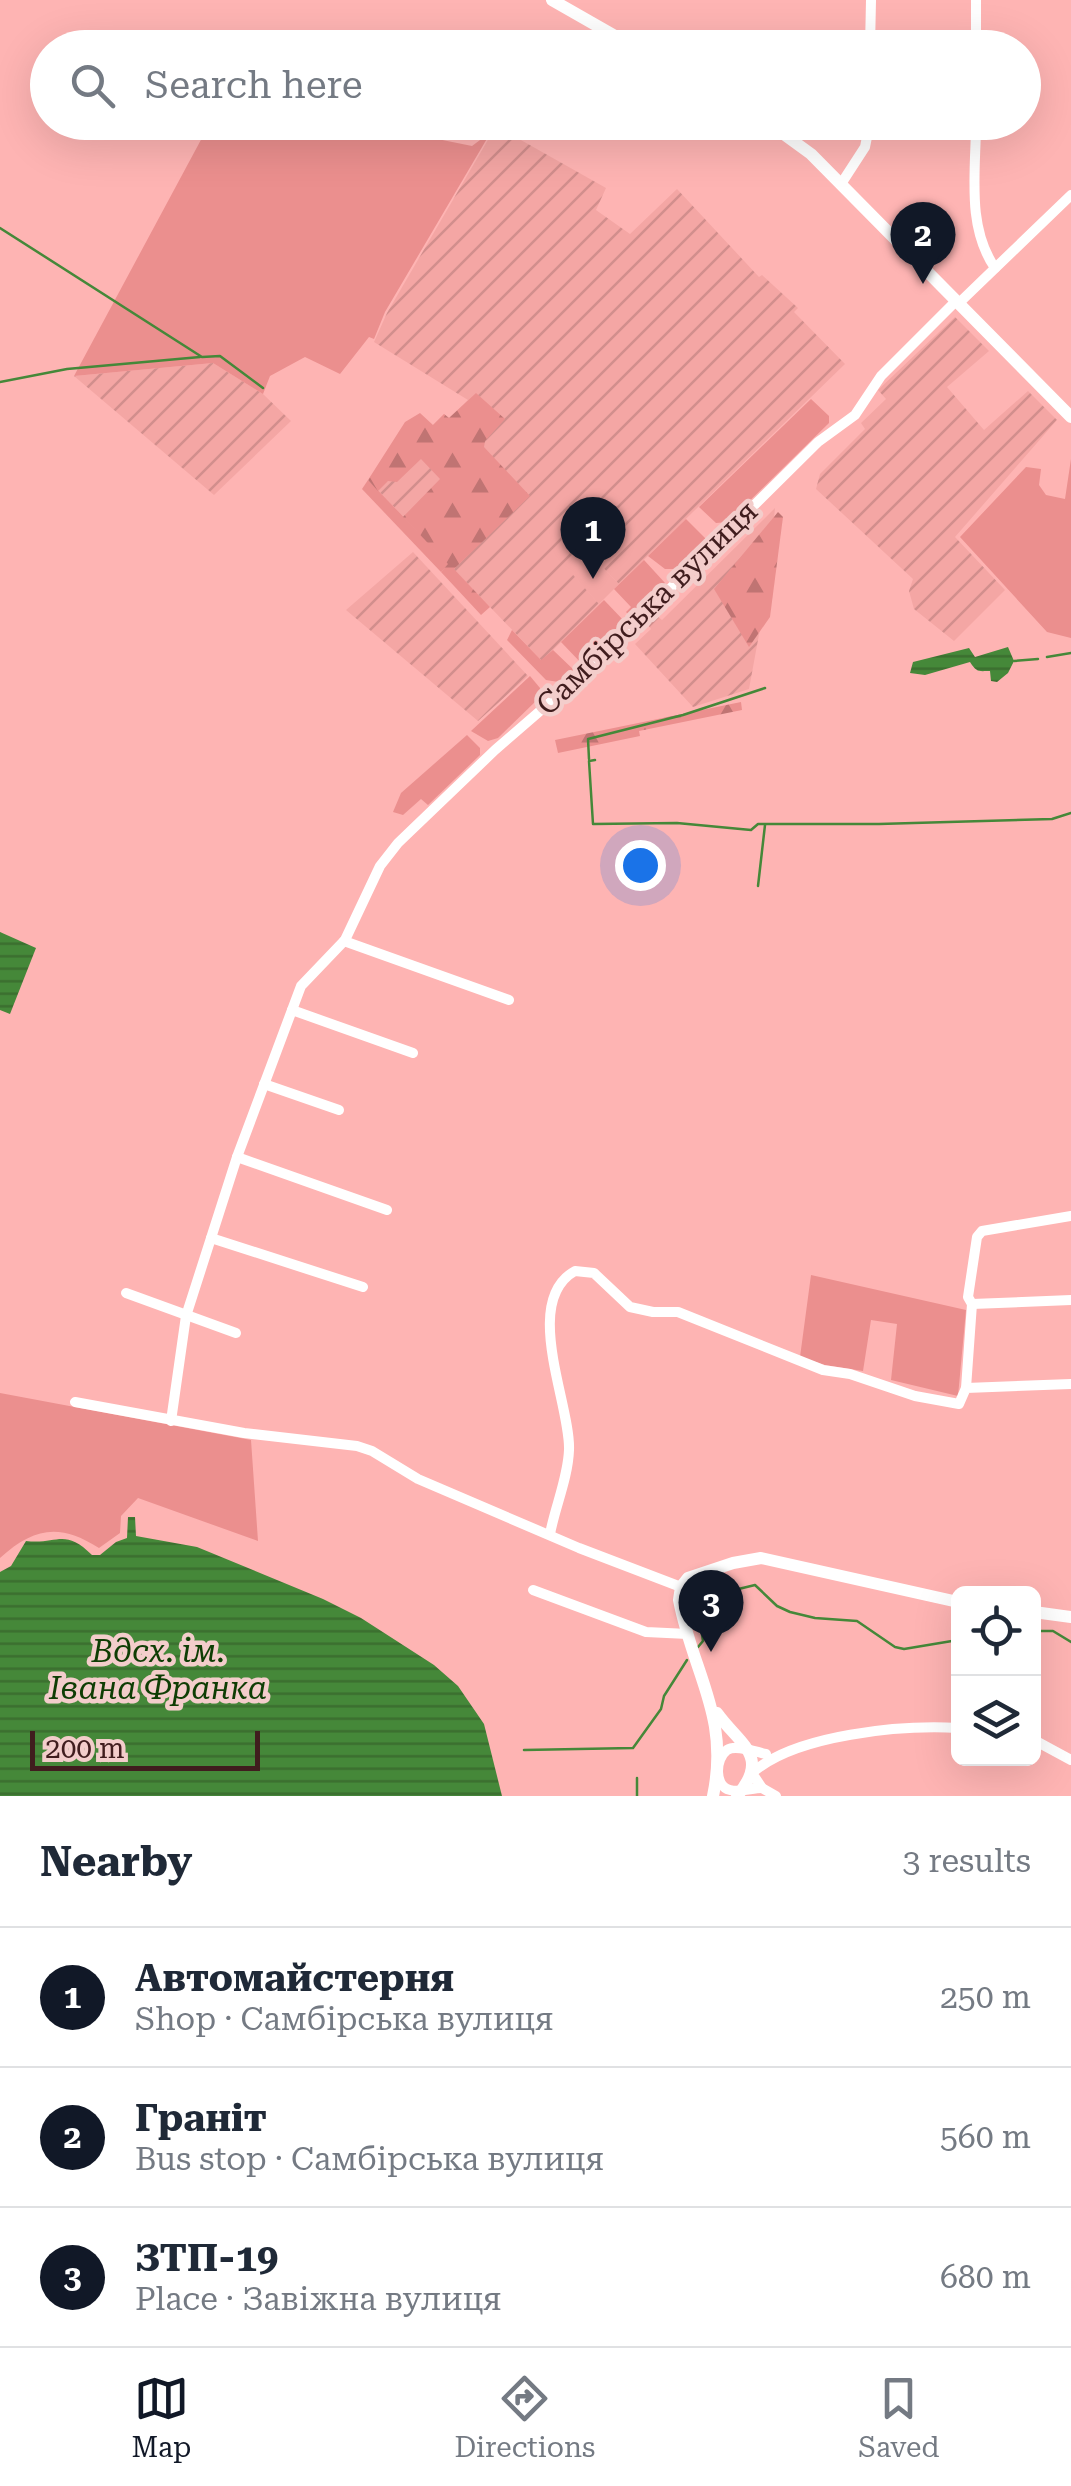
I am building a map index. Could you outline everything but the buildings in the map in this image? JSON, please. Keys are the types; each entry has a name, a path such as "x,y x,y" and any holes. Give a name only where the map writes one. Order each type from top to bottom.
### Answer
{"main road":[{"path":"552,0 604,30"},
{"path":"792,140 812,154 1071,417"},
{"path":"713,1796 718,1736 713,1707 679,1600 681,1586 688,1578 733,1562 768,1558 951,1601"},
{"path":"1041,1613 1071,1617"},
{"path":"713,1707 754,1761 752,1773 739,1793"}],"street":[{"path":"870,30 871,0"},
{"path":"976,0 976,30"},
{"path":"841,184 866,140"},
{"path":"976,140 976,229 995,268"},
{"name":"Самбірська вулиця","path":"171,1421 186,1316 236,1157 300,986 344,941 380,866 398,842 592,666 818,442 856,415 880,376 1071,195"},
{"path":"344,941 509,1000"},
{"path":"292,1010 413,1052"},
{"path":"264,1084 339,1110"},
{"path":"236,1157 386,1210"},
{"path":"550,1534 569,1451 552,1352 553,1310 560,1285 575,1271 594,1272 630,1307 678,1312 823,1370 952,1404 963,1400 966,1388 972,1304 968,1297 975,1245 982,1231 1071,1216"},
{"path":"211,1238 363,1287"},
{"path":"126,1294 236,1332"},
{"path":"972,1304 1071,1300"},
{"path":"966,1388 1071,1384"},
{"path":"75,1402 171,1421 357,1446 418,1480 628,1568 681,1586"},
{"path":"533,1590 646,1632 688,1634"},
{"path":"776,1796 762,1788 752,1773 772,1755 853,1734 951,1728"},
{"path":"1041,1744 1071,1760"},
{"path":"762,1788 739,1793 729,1790 721,1786 718,1767 728,1750 745,1745 772,1755"}],"shaded area":[{"path":"488,140 521,140 606,188 596,210 630,234 677,189 759,277 762,275 798,308 794,312 845,364 619,584 585,549 566,567 599,604 542,661 372,484 444,414 449,418 468,400 374,342"},
{"path":"955,317 989,351 947,387 984,430 1028,391 1057,420 955,537 1005,590 954,641 914,609 909,591 913,579 816,489 820,474 865,429 861,423 886,399 878,390"},
{"path":"213,363 263,394 291,421 214,495 74,376"},
{"path":"775,508 767,591 749,689 693,707 635,644 651,629 648,625 657,616 662,620"},
{"path":"585,549 619,584 599,604 565,567"},
{"path":"413,552 528,676 478,721 346,610"}],"green space":[{"path":"201,140 442,140 472,146 486,140 385,312 374,339 369,337 340,374 305,357 270,376 263,394 213,363 74,376"},
{"path":"476,393 505,419 484,447 530,496 454,569 490,607 481,615 441,572 448,564 403,517 440,479 421,459 397,482 388,481 378,491 368,480 405,422 420,413 433,425 444,414 449,418"},
{"path":"811,399 829,416 829,423 728,522 716,523 699,507"},
{"path":"1071,459 1071,638 1047,632 960,537 1026,467 1041,469 1039,485 1046,495 1065,499"},
{"path":"368,480 449,564 441,572 362,489"},
{"path":"778,512 783,517 770,617 749,647 714,589"},
{"path":"686,519 706,539 711,539 680,569 665,569 648,556"},
{"path":"644,560 665,583 631,617 626,612 631,607 614,589"},
{"path":"604,600 626,623 583,665 561,642"},
{"path":"512,630 541,660 553,650 576,672 565,683 546,680 507,640"},
{"path":"530,676 540,688 539,698 498,738 488,741 471,731"},
{"path":"741,702 742,710 558,753 555,740"},
{"path":"467,735 480,748 480,755 428,805 421,799 403,815 393,812 401,793"},
{"path":"811,1275 966,1310 958,1396 891,1380 897,1324 871,1320 863,1371 800,1357"},
{"path":"0,1393 251,1440 258,1541 138,1498 121,1516 120,1533 99,1548 72,1535 48,1532 24,1540 0,1558"}],"water":[{"path":"1008,647 1014,661 997,682 991,681 990,671 979,671 970,662 925,675 910,673 913,662 969,648 975,657"},
{"path":"0,932 36,948 10,1014 0,1010"},
{"name":"Вдсх. ім. Івана Франка","path":"128,1517 135,1517 136,1536 197,1547 323,1599 361,1618 434,1665 458,1686 484,1724 502,1796 0,1796 0,1572 11,1566 26,1541 67,1539 92,1555 100,1555 127,1538"}],"waterway":[{"path":"0,228 202,357 220,356 263,388"},
{"path":"0,382 67,369 200,357"},
{"path":"1047,657 1071,653"},
{"path":"1014,661 1038,659"},
{"path":"589,759 588,739 683,715 765,688"},
{"path":"595,760 589,761 593,824 677,823 751,830 758,824 1052,819 1071,813"},
{"path":"758,886 765,825"},
{"path":"698,1647 703,1641 699,1614 722,1593 755,1585 777,1606 790,1612 857,1621 895,1647 951,1641"},
{"path":"1041,1631 1053,1631 1071,1642"},
{"path":"524,1750 633,1748 661,1709 664,1696 687,1660"},
{"path":"637,1778 637,1796"}],"place":[{"name":"Граніт","path":"923,284"},
{"name":"Автомайстерня","path":"593,579"},
{"name":"ЗТП-19","path":"711,1652"}]}
